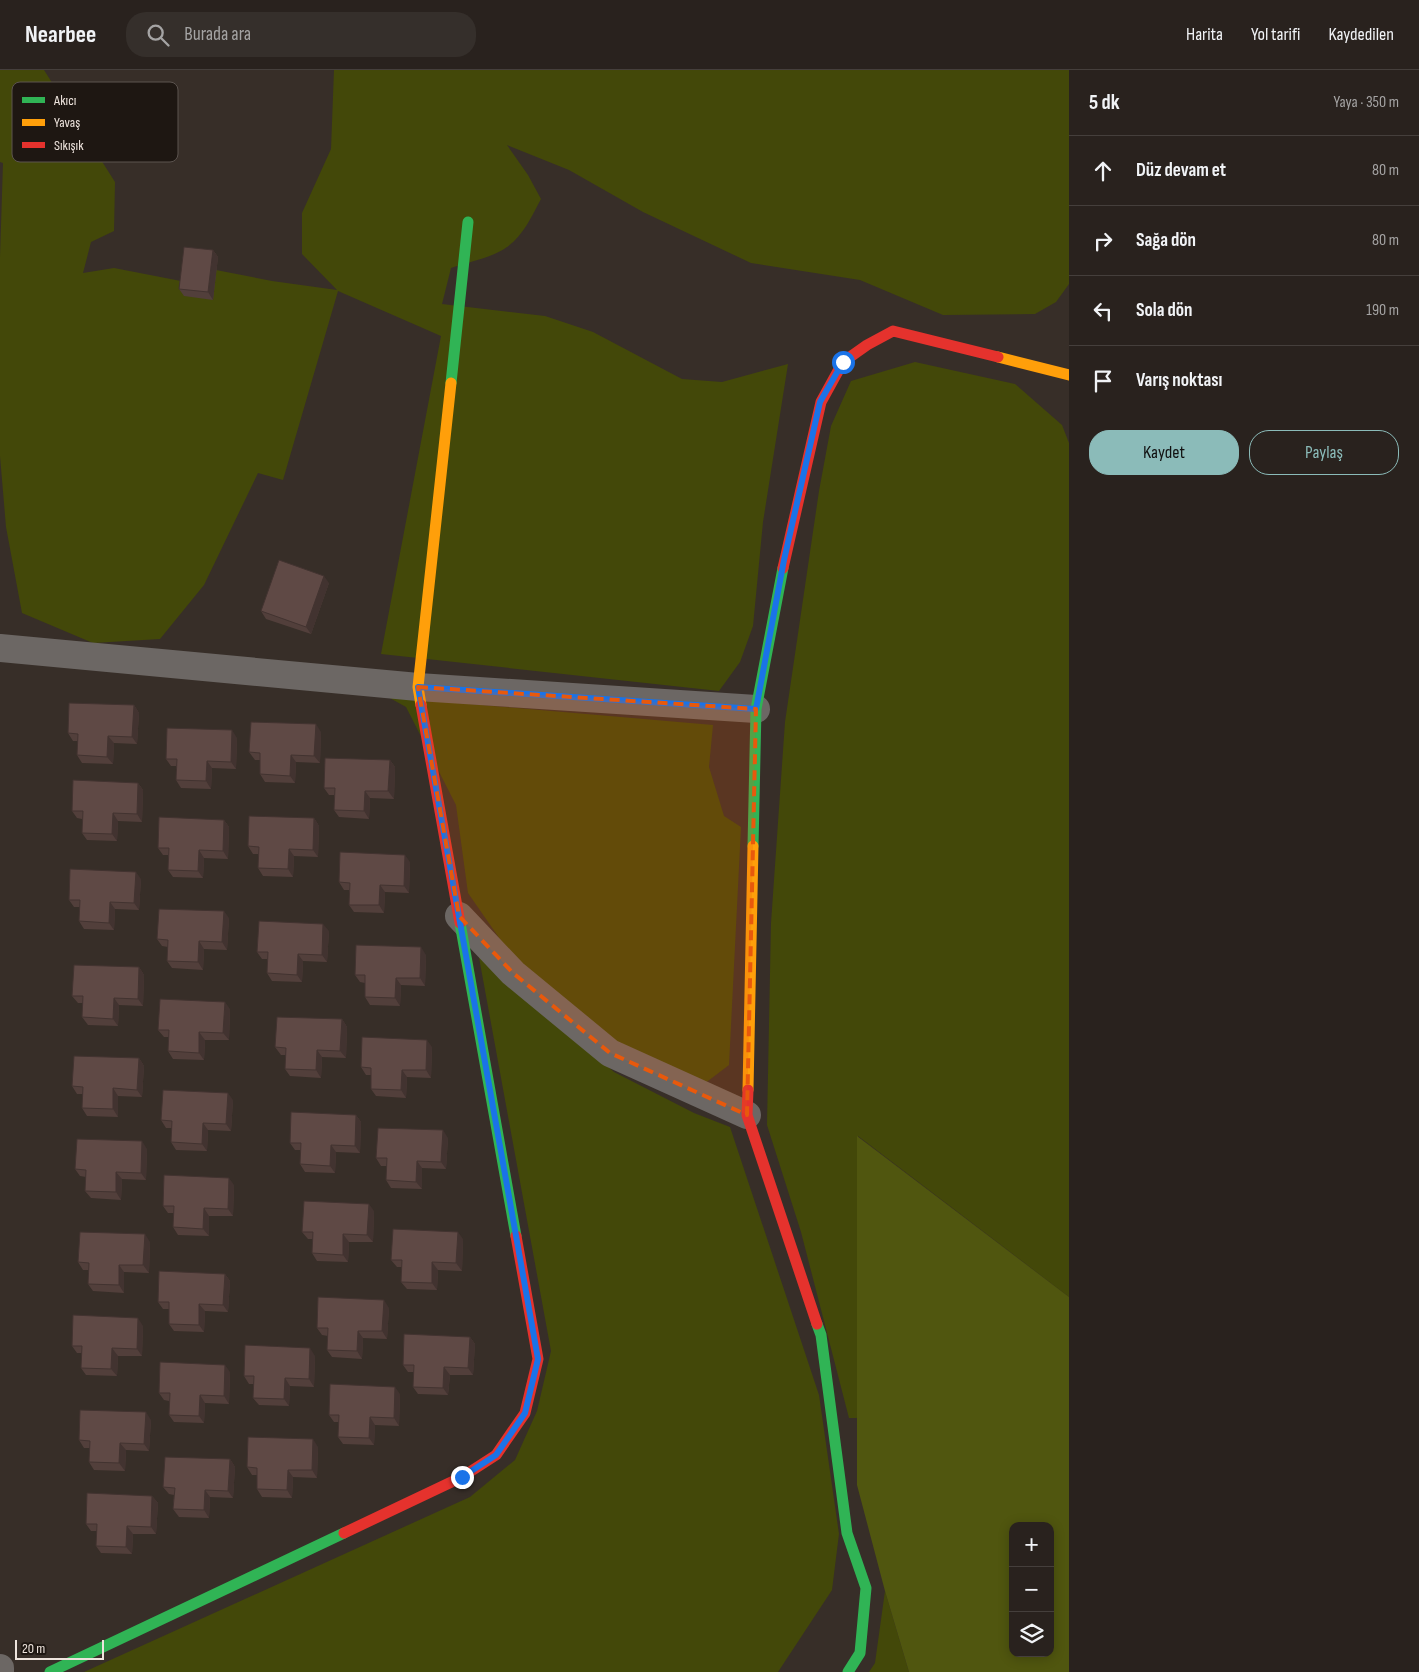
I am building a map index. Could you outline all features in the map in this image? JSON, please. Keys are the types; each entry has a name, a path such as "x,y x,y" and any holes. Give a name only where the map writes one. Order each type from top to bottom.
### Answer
{"street":[{"path":"50,1672 462,1477 496,1455 525,1413 538,1359 418,687 468,222"},
{"path":"848,1672 860,1653 866,1588 848,1533 821,1335 747,1115 756,709 784,560 820,402 843,362 867,345 893,331 1069,375"},
{"path":"0,648 418,687 756,709"},
{"path":"459,916 513,973 610,1053 747,1115"}],"highlighted area":[{"path":"418,687 756,709 747,1115 610,1053 513,973 459,916"}],"green space":[{"path":"0,70 44,70 52,82 12,82 12,162 102,162 115,182 114,231 91,242 83,273 114,268 186,282 212,300 216,270 272,281 337,290 302,254 302,213 331,149 334,70 1069,70 1069,284 1056,302 1035,314 943,315 860,280 751,263 643,212 569,170 507,145 528,175 541,199 531,219 507,247 488,257 451,268 442,304 545,316 593,332 682,379 722,382 788,364 763,522 753,626 740,662 719,691 381,654 441,336 338,291 283,480 258,473 204,585 160,639 93,643 22,613 6,527 0,456 0,257 3,163 0,162"},
{"path":"915,362 1015,384 1062,425 1069,443 1069,1297 858,1136 857,1418 849,1418 801,1232 767,1125 771,923 785,722 819,491 831,426 851,381"},
{"path":"388,697 713,725 709,767 724,816 741,827 729,1065 704,1084 613,1040 509,952 468,893 456,805 406,707"},
{"path":"478,952 614,1072 694,1113 730,1127 819,1395 839,1534 832,1590 778,1672 84,1672 470,1497 515,1460 537,1411 551,1351"},
{"path":"857,1136 1069,1297 1069,1672 909,1672 857,1485"},
{"path":"885,1591 909,1672 869,1672 875,1663"}],"building":[{"path":"184,247 213,250 208,292 179,289"},
{"path":"279,560 324,576 306,627 261,611"},
{"path":"69,703 134,705 132,737 108,736 107,757 77,755 78,734 68,733"},
{"path":"251,722 316,724 314,756 291,755 290,776 260,774 260,753 249,752"},
{"path":"167,728 232,730 231,762 207,761 206,781 176,780 177,759 166,759"},
{"path":"325,758 390,760 388,791 365,791 364,811 334,810 335,788 324,788"},
{"path":"73,780 138,783 137,814 113,813 112,834 82,833 83,811 72,811"},
{"path":"249,816 314,818 313,850 289,849 288,869 258,868 259,847 248,846"},
{"path":"159,817 224,820 223,851 199,850 198,871 168,870 169,848 158,848"},
{"path":"340,852 405,855 404,886 380,885 379,905 349,905 350,883 339,882"},
{"path":"70,869 136,872 134,903 110,902 109,923 79,921 80,900 69,900"},
{"path":"159,909 224,911 222,942 199,941 198,962 167,961 168,940 157,939"},
{"path":"259,921 323,924 322,955 298,954 297,975 267,973 268,952 257,952"},
{"path":"356,945 421,947 420,978 396,978 395,998 365,997 365,975 355,975"},
{"path":"74,965 139,967 138,999 114,998 113,1019 82,1017 83,996 72,996"},
{"path":"160,999 225,1002 223,1033 199,1032 199,1053 168,1051 169,1030 158,1030"},
{"path":"277,1017 342,1019 340,1051 317,1050 316,1070 285,1069 286,1048 275,1047"},
{"path":"362,1037 427,1040 426,1070 402,1070 401,1090 371,1089 371,1068 361,1067"},
{"path":"74,1056 139,1058 137,1090 113,1088 113,1109 82,1108 83,1087 72,1086"},
{"path":"163,1090 228,1093 226,1124 203,1123 202,1144 171,1142 172,1121 161,1120"},
{"path":"291,1112 356,1115 355,1146 331,1145 330,1166 300,1164 301,1143 290,1143"},
{"path":"378,1128 443,1130 441,1162 417,1161 416,1182 386,1180 387,1158 376,1158"},
{"path":"77,1139 142,1141 141,1173 116,1172 116,1192 85,1191 86,1170 75,1169"},
{"path":"164,1175 229,1178 228,1209 204,1208 203,1229 173,1227 174,1206 163,1206"},
{"path":"304,1201 369,1204 367,1235 343,1234 343,1255 312,1253 313,1232 302,1232"},
{"path":"393,1229 458,1232 456,1263 432,1262 432,1283 401,1282 402,1260 391,1260"},
{"path":"80,1232 145,1234 143,1265 119,1265 119,1285 88,1284 89,1263 78,1262"},
{"path":"159,1271 225,1274 223,1305 199,1304 199,1325 169,1324 169,1302 158,1302"},
{"path":"318,1297 384,1300 382,1331 358,1331 357,1351 327,1350 328,1328 317,1328"},
{"path":"73,1315 138,1318 137,1349 112,1348 111,1369 81,1368 82,1346 72,1346"},
{"path":"404,1334 470,1337 468,1368 444,1367 443,1388 413,1387 414,1365 403,1365"},
{"path":"245,1345 310,1348 309,1379 285,1378 284,1399 253,1398 254,1376 244,1376"},
{"path":"160,1362 225,1365 224,1396 200,1395 199,1416 169,1415 170,1393 159,1393"},
{"path":"330,1384 395,1387 394,1418 370,1417 369,1438 338,1437 339,1415 329,1415"},
{"path":"80,1410 146,1412 144,1444 120,1443 119,1463 89,1462 90,1441 79,1440"},
{"path":"248,1437 313,1439 312,1470 288,1470 287,1490 257,1489 257,1468 247,1467"},
{"path":"165,1457 230,1459 228,1491 205,1490 204,1510 173,1509 175,1488 163,1487"},
{"path":"87,1493 152,1496 151,1527 127,1526 126,1547 96,1546 97,1524 86,1524"}],"traffic: fast":[{"path":"451,383 468,222"},
{"path":"753,846 756,709 783,568"},
{"path":"460,923 516,1236"},
{"path":"817,1324 821,1335 847,1533 866,1588 860,1653 848,1672"},
{"path":"50,1672 344,1533"}],"traffic: slow":[{"path":"998,357 1069,375"},
{"path":"421,705 418,687 451,383"},
{"path":"748,1090 753,846"}],"traffic: jam":[{"path":"783,568 821,402 843,362 867,345 893,331 998,357"},
{"path":"421,705 460,923"},
{"path":"748,1090 747,1115 817,1324"},
{"path":"344,1533 462,1477 496,1455 525,1413 538,1359 516,1236"}],"route":[{"path":"462,1477 496,1455 525,1413 538,1359 418,687 756,709 784,560 820,402 843,362"}]}
